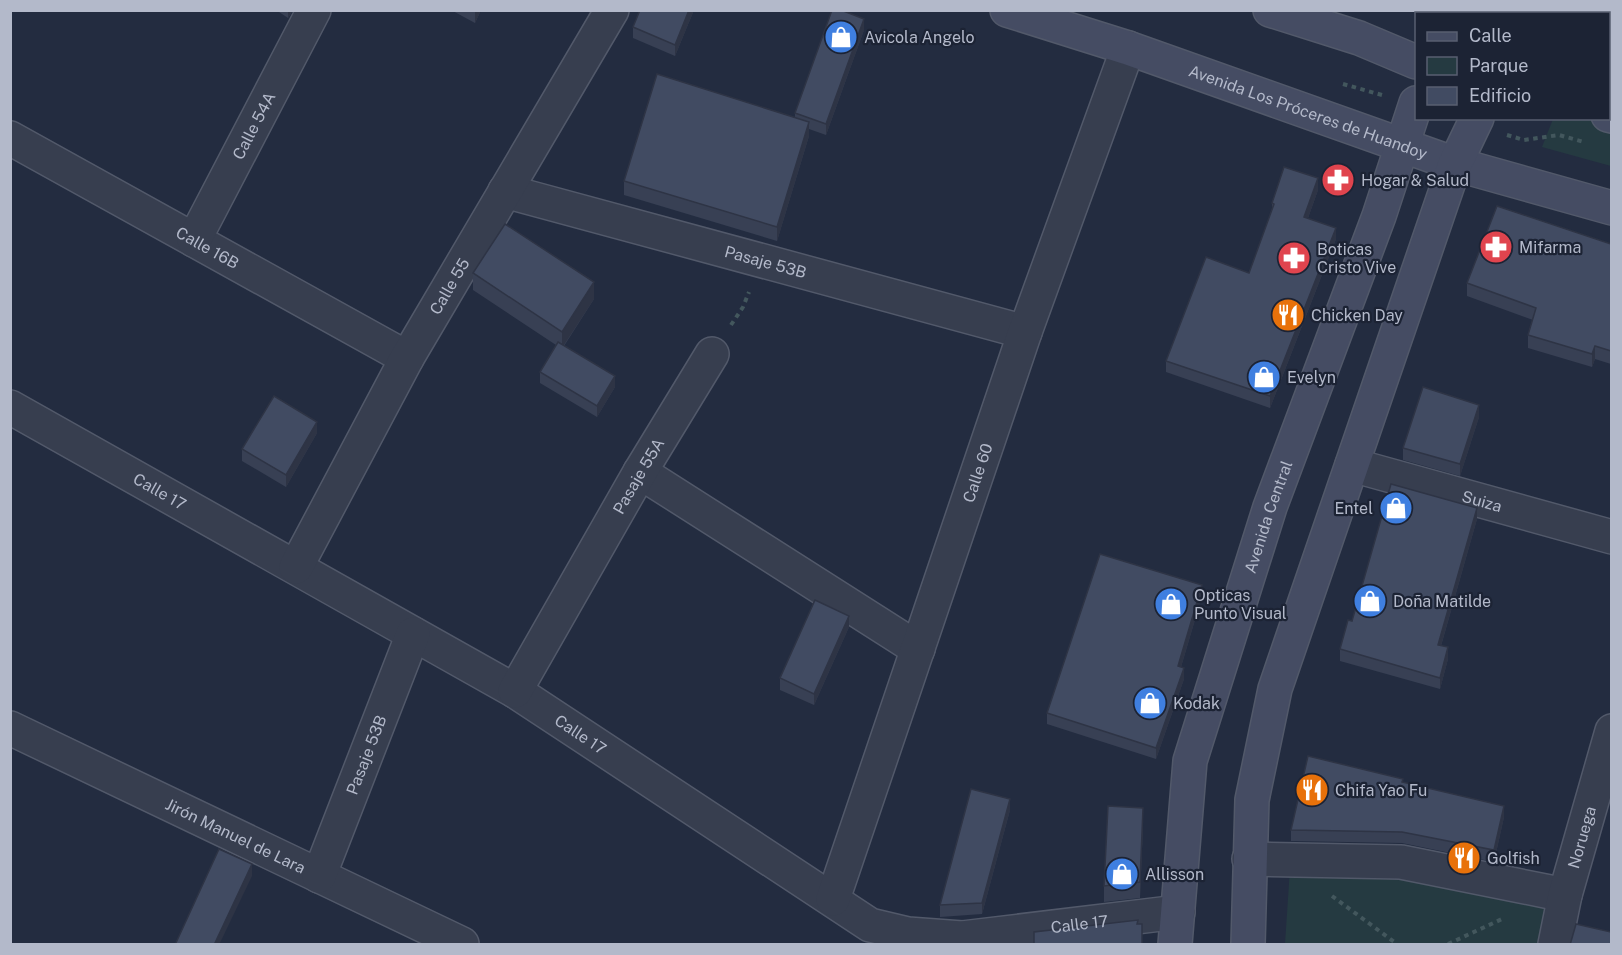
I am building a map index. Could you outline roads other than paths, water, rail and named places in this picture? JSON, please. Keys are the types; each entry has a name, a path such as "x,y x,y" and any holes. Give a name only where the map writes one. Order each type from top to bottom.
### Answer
{"main road":[{"name":"Avenida Los Próceres de Huandoy","path":"1007,10 1128,48 1455,164 1611,208"},
{"path":"1270,10 1359,38 1415,62"},
{"name":"Avenida Central","path":"1175,945 1190,761 1270,507 1379,216 1415,106"},
{"path":"1248,945 1252,800 1275,689 1455,164 1476,122"}],"street":[{"name":"Calle 54A","path":"194,240 314,10"},
{"name":"Calle 55","path":"296,567 407,358 612,10"},
{"name":"Calle 60","path":"833,899 1025,332 1128,48"},
{"name":"Calle 16B","path":"10,138 407,358"},
{"name":"Pasaje 53B","path":"505,191 1025,332"},
{"name":"Pasaje 55A","path":"515,691 640,472 712,354"},
{"name":"Calle 17","path":"10,407 515,691 870,925 908,934 962,938 1178,912"},
{"name":"Suiza","path":"1352,465 1611,537"},
{"path":"640,472 918,649"},
{"name":"Pasaje 53B","path":"319,876 413,634"},
{"name":"Jirón Manuel de Lara","path":"10,728 462,945"},
{"name":"Noruega","path":"1555,945 1565,895 1611,731"},
{"path":"1249,859 1401,862 1565,895"}],"place":[{"name":"Avicola Angelo","path":"841,37"},
{"name":"Hogar & Salud","path":"1338,180"},
{"name":"Mifarma","path":"1496,247"},
{"name":"Boticas Cristo Vive","path":"1294,258"},
{"name":"Chicken Day","path":"1288,315"},
{"name":"Evelyn","path":"1264,377"},
{"name":"Entel","path":"1396,508"},
{"name":"Doña Matilde","path":"1370,601"},
{"name":"Opticas Punto Visual","path":"1171,604"},
{"name":"Kodak","path":"1150,703"},
{"name":"Chifa Yao Fu","path":"1312,790"},
{"name":"Golfish","path":"1464,858"},
{"name":"Allisson","path":"1122,874"}]}
